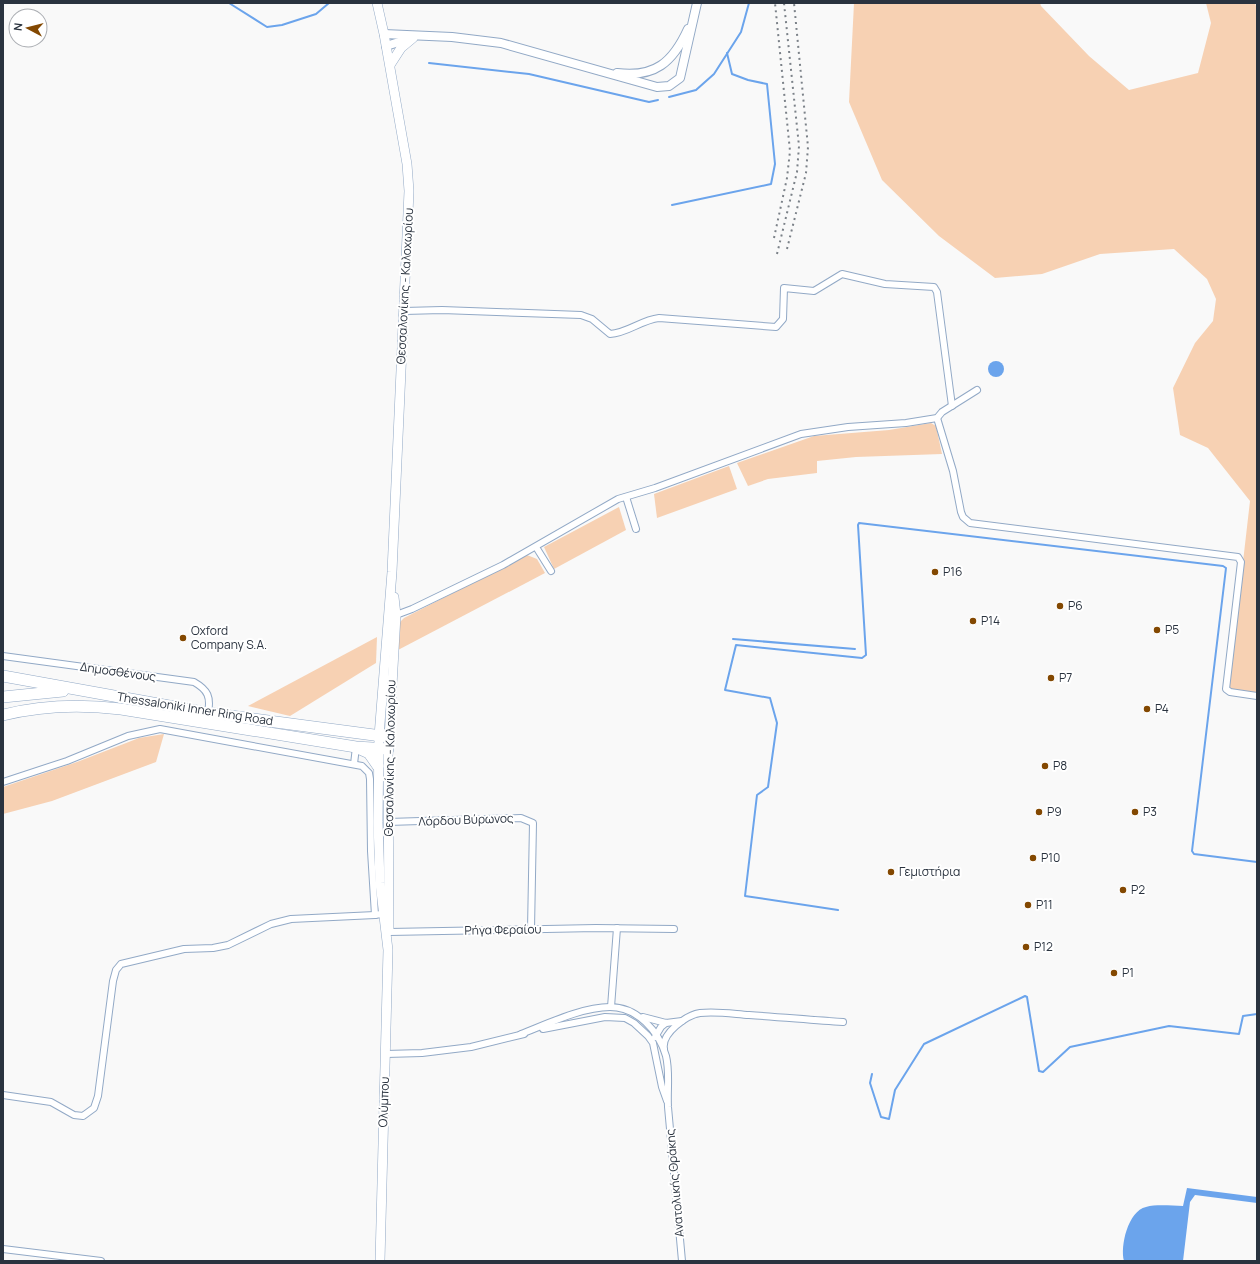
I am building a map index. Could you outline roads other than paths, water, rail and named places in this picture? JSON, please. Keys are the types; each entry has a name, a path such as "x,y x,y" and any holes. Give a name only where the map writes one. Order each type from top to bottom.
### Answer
{"highway":[{"name":"Thessaloniki Inner Ring Road","path":"3,676 208,713 384,736"},
{"path":"3,697 64,691 90,691"},
{"name":"Thessaloniki Inner Ring Road","path":"5,715 36,708 86,705 121,709 356,747 384,749"},
{"path":"356,747 369,753 378,766"}],"main road":[{"name":"Θεσσαλονίκης - Καλοχωρίου","path":"377,3 390,65 407,164 409,191 392,572 385,659 384,749 388,822 383,914"},
{"path":"390,65 401,48 417,37"},
{"name":"Θεσσαλονίκης - Καλοχωρίου","path":"384,736 394,649 395,619 392,572"},
{"name":"Θεσσαλονίκης - Καλοχωρίου","path":"384,749 378,766 378,822 383,914 389,932 388,943"},
{"path":"383,914 388,943"},
{"name":"Ολύμπου","path":"380,1261 388,943"}],"street":[{"path":"384,34 482,40 501,43 532,53 657,87 673,84 680,78 697,3"},
{"path":"603,73 640,74 655,70 664,64 680,46 695,14"},
{"path":"386,46 417,37"},
{"path":"404,311 442,310 581,315 592,320 610,334 618,333 648,319 659,318 776,327 783,319 784,288 814,291 842,274 885,284 934,287 937,292 952,406"},
{"path":"395,619 536,547 609,504 626,497 655,488 801,434 848,427 900,424 937,418 952,406 977,390"},
{"path":"937,418 953,471 961,512 963,517 970,523 1238,557 1241,562 1226,689 1230,692 1257,696"},
{"path":"626,497 636,529"},
{"path":"536,547 551,570"},
{"name":"Δημοσθένους","path":"3,656 194,682 206,690 209,696 208,713"},
{"path":"3,782 67,761 128,736 160,729 354,764 366,769 370,779 371,851 383,914 291,919 272,924 228,945 213,948 184,949 121,964 116,970 113,981 98,1096 94,1108 83,1116 74,1115 51,1102 3,1095"},
{"path":"354,764 356,747"},
{"name":"Λόρδου Βύρωνος","path":"388,822 522,818 533,823 530,929"},
{"path":"611,1007 617,928"},
{"name":"Ρήγα Φεραίου","path":"389,932 617,928 674,929"},
{"name":"Ανατολικής Θράκης","path":"521,1034 592,1009 611,1007 637,1015 646,1022 656,1034 666,1056 668,1104 682,1261"},
{"path":"666,1056 663,1045 664,1039 672,1030 684,1021 700,1013 843,1022"},
{"path":"637,1015 666,1023 684,1021"},
{"name":"Ανατολικής Θράκης","path":"386,1054 422,1053 471,1047 521,1034 606,1018 625,1018 644,1031 653,1043 662,1087 668,1104"},
{"path":"653,1043 656,1034 666,1023"},
{"path":"644,1031 656,1034 672,1030"},
{"path":"3,1249 101,1261"}],"water":[{"path":"996,361 1003,366 1004,369 999,376 996,377 989,372 988,369 993,362"},
{"path":"1187,1188 1257,1197 1257,1203 1195,1195 1190,1202 1183,1261 1124,1261 1124,1238 1134,1215 1140,1210 1150,1206 1183,1206"}],"waterway":[{"path":"229,3 267,27 282,25 316,14 329,3"},
{"path":"669,97 696,90 714,74 741,32 749,3"},
{"path":"672,205 771,184 775,164 767,84 748,80 732,74 727,53"},
{"path":"429,63 529,74 649,102 658,100"},
{"path":"838,910 745,896 757,795 768,787 777,723 770,698 725,690 736,645 862,658 866,655 859,523 1223,566 1226,568 1192,851 1194,854 1257,862"},
{"path":"733,639 855,649"},
{"path":"872,1074 870,1083 881,1117 889,1119 895,1090 924,1044 1025,996 1027,997 1039,1071 1043,1072 1070,1047 1169,1026 1239,1034 1243,1016 1257,1014"}],"railway":[{"path":"774,238 787,178 790,151 775,3"},
{"path":"777,254 797,172 799,146 784,3"},
{"path":"787,249 806,173 808,147 794,3"}],"place":[{"name":"P16","path":"935,572"},
{"name":"P6","path":"1060,606"},
{"name":"P14","path":"973,621"},
{"name":"P5","path":"1157,630"},
{"name":"Oxford Company S.A.","path":"183,638"},
{"name":"P7","path":"1051,678"},
{"name":"P4","path":"1147,709"},
{"name":"P8","path":"1045,766"},
{"name":"P9","path":"1039,812"},
{"name":"P3","path":"1135,812"},
{"name":"P10","path":"1033,858"},
{"name":"Γεμιστήρια","path":"891,872"},
{"name":"P2","path":"1123,890"},
{"name":"P11","path":"1028,905"},
{"name":"P12","path":"1026,947"},
{"name":"P1","path":"1114,973"}]}
